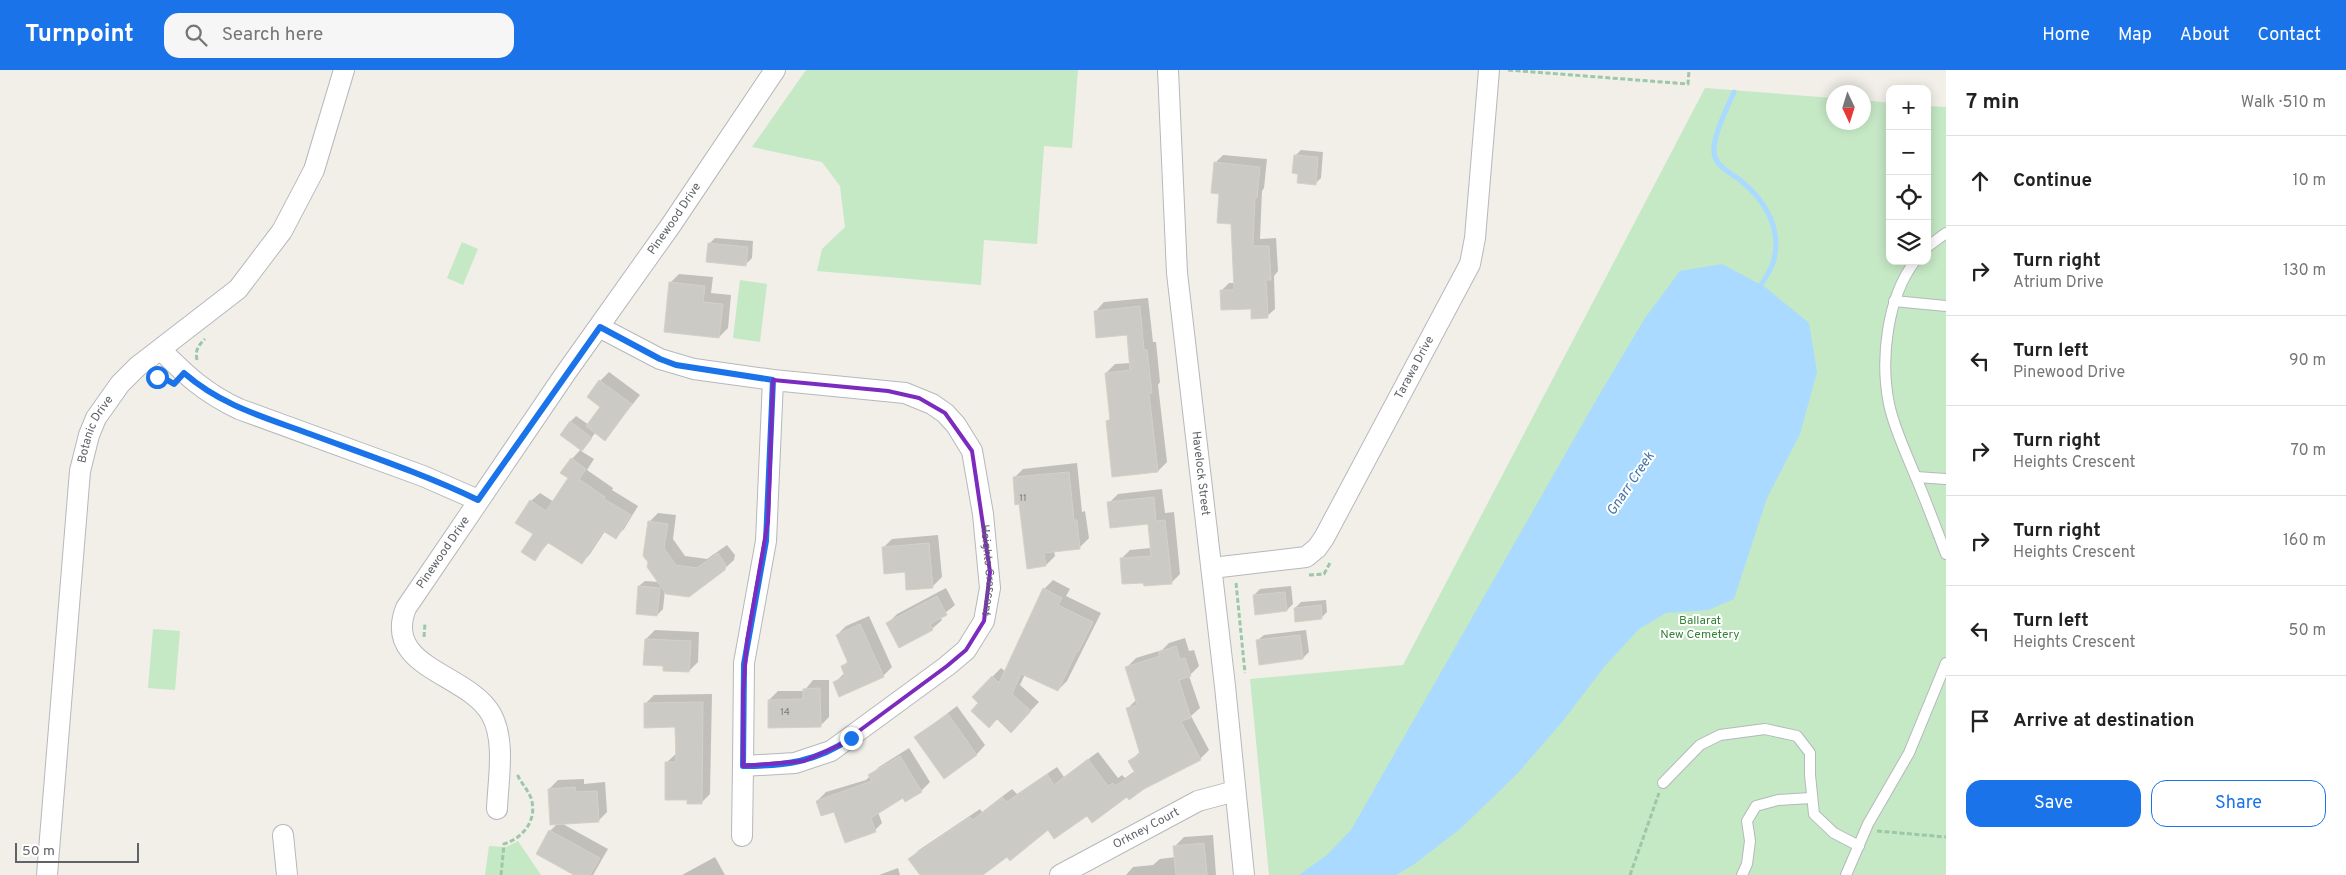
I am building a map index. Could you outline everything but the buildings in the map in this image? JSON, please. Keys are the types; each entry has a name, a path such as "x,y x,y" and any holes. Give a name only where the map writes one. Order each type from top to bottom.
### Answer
{"street":[{"name":"Botanic Drive","path":"46,875 83,454 96,418 108,399 137,368 238,289 282,231 314,170 344,70"},
{"name":"Pinewood Drive","path":"497,809 498,740 492,716 477,698 411,653 406,647 401,631 406,608 478,500 600,327 775,70"},
{"name":"Havelock Street","path":"1168,70 1177,273 1212,568 1244,875"},
{"name":"Tarawa Drive","path":"1212,568 1306,557 1317,548 1324,538 1470,264 1475,238 1489,70"},
{"name":"Heights Crescent","path":"600,327 660,359 676,365 773,380 905,393 932,404 945,413 966,439 976,464 990,588 984,621 966,650 851,738 824,754 804,761 771,766 743,766"},
{"path":"161,350 202,389 239,409 423,476 478,500"},
{"path":"742,836 744,664 768,528 773,380"},
{"name":"Orkney Court","path":"1060,875 1198,801 1235,791"},
{"path":"283,835 286,875"}],"lane":[{"path":"1931,244 1946,233"},
{"path":"1913,265 1901,284 1894,302 1886,351 1889,404 1905,451 1946,554"},
{"path":"1894,302 1946,306"},
{"path":"1916,477 1946,479"},
{"path":"1846,875 1865,830 1909,753 1946,663"},
{"path":"1663,783 1700,745 1720,735 1765,729 1797,736 1810,753 1811,798 1814,814 1834,833 1859,846"},
{"path":"1742,875 1747,864 1750,841 1747,821 1756,806 1778,800 1811,798"}],"path":[{"path":"1508,70 1688,84 1689,70"},
{"path":"1235,583 1245,673"},
{"path":"1630,875 1663,783"},
{"path":"1865,830 1946,837"}],"highlighted area":[{"path":"773,380 888,391 919,398 945,413 972,451 990,572 984,621 966,650 840,745 804,761 743,766 743,692 747,641 768,521"}],"green space":[{"path":"806,70 1078,70 1072,148 1044,146 1037,244 984,240 981,285 817,271 822,249 845,227 840,186 822,162 752,147"},
{"name":"Ballarat New Cemetery","path":"1705,88 1826,97 1826,130 1871,130 1871,101 1886,103 1886,265 1931,265 1931,106 1946,107 1946,875 1269,875 1250,679 1403,665"},
{"path":"462,242 478,249 463,285 447,278"},
{"path":"740,280 767,284 760,342 733,338"},
{"path":"153,629 180,631 175,690 148,688"},
{"path":"518,841 541,875 485,875 489,846 506,847"}],"water":[{"path":"1722,264 1765,287 1809,323 1817,372 1800,434 1767,498 1734,599 1708,610 1666,613 1639,629 1604,667 1563,721 1517,774 1460,829 1413,865 1396,875 1299,875 1327,855 1351,830 1595,402 1645,318 1680,271"}],"waterway":[{"name":"Gnarr Creek","path":"1734,92 1720,124 1714,151 1719,164 1740,180 1757,197 1770,216 1774,227 1776,238 1773,263 1758,290"}],"route":[{"path":"157,377 162,377 174,384 184,373 202,389 239,409 423,476 478,500 565,374 600,327 660,359 676,365 773,380 766,541 744,664 743,766 784,765 816,758 851,738"}]}
